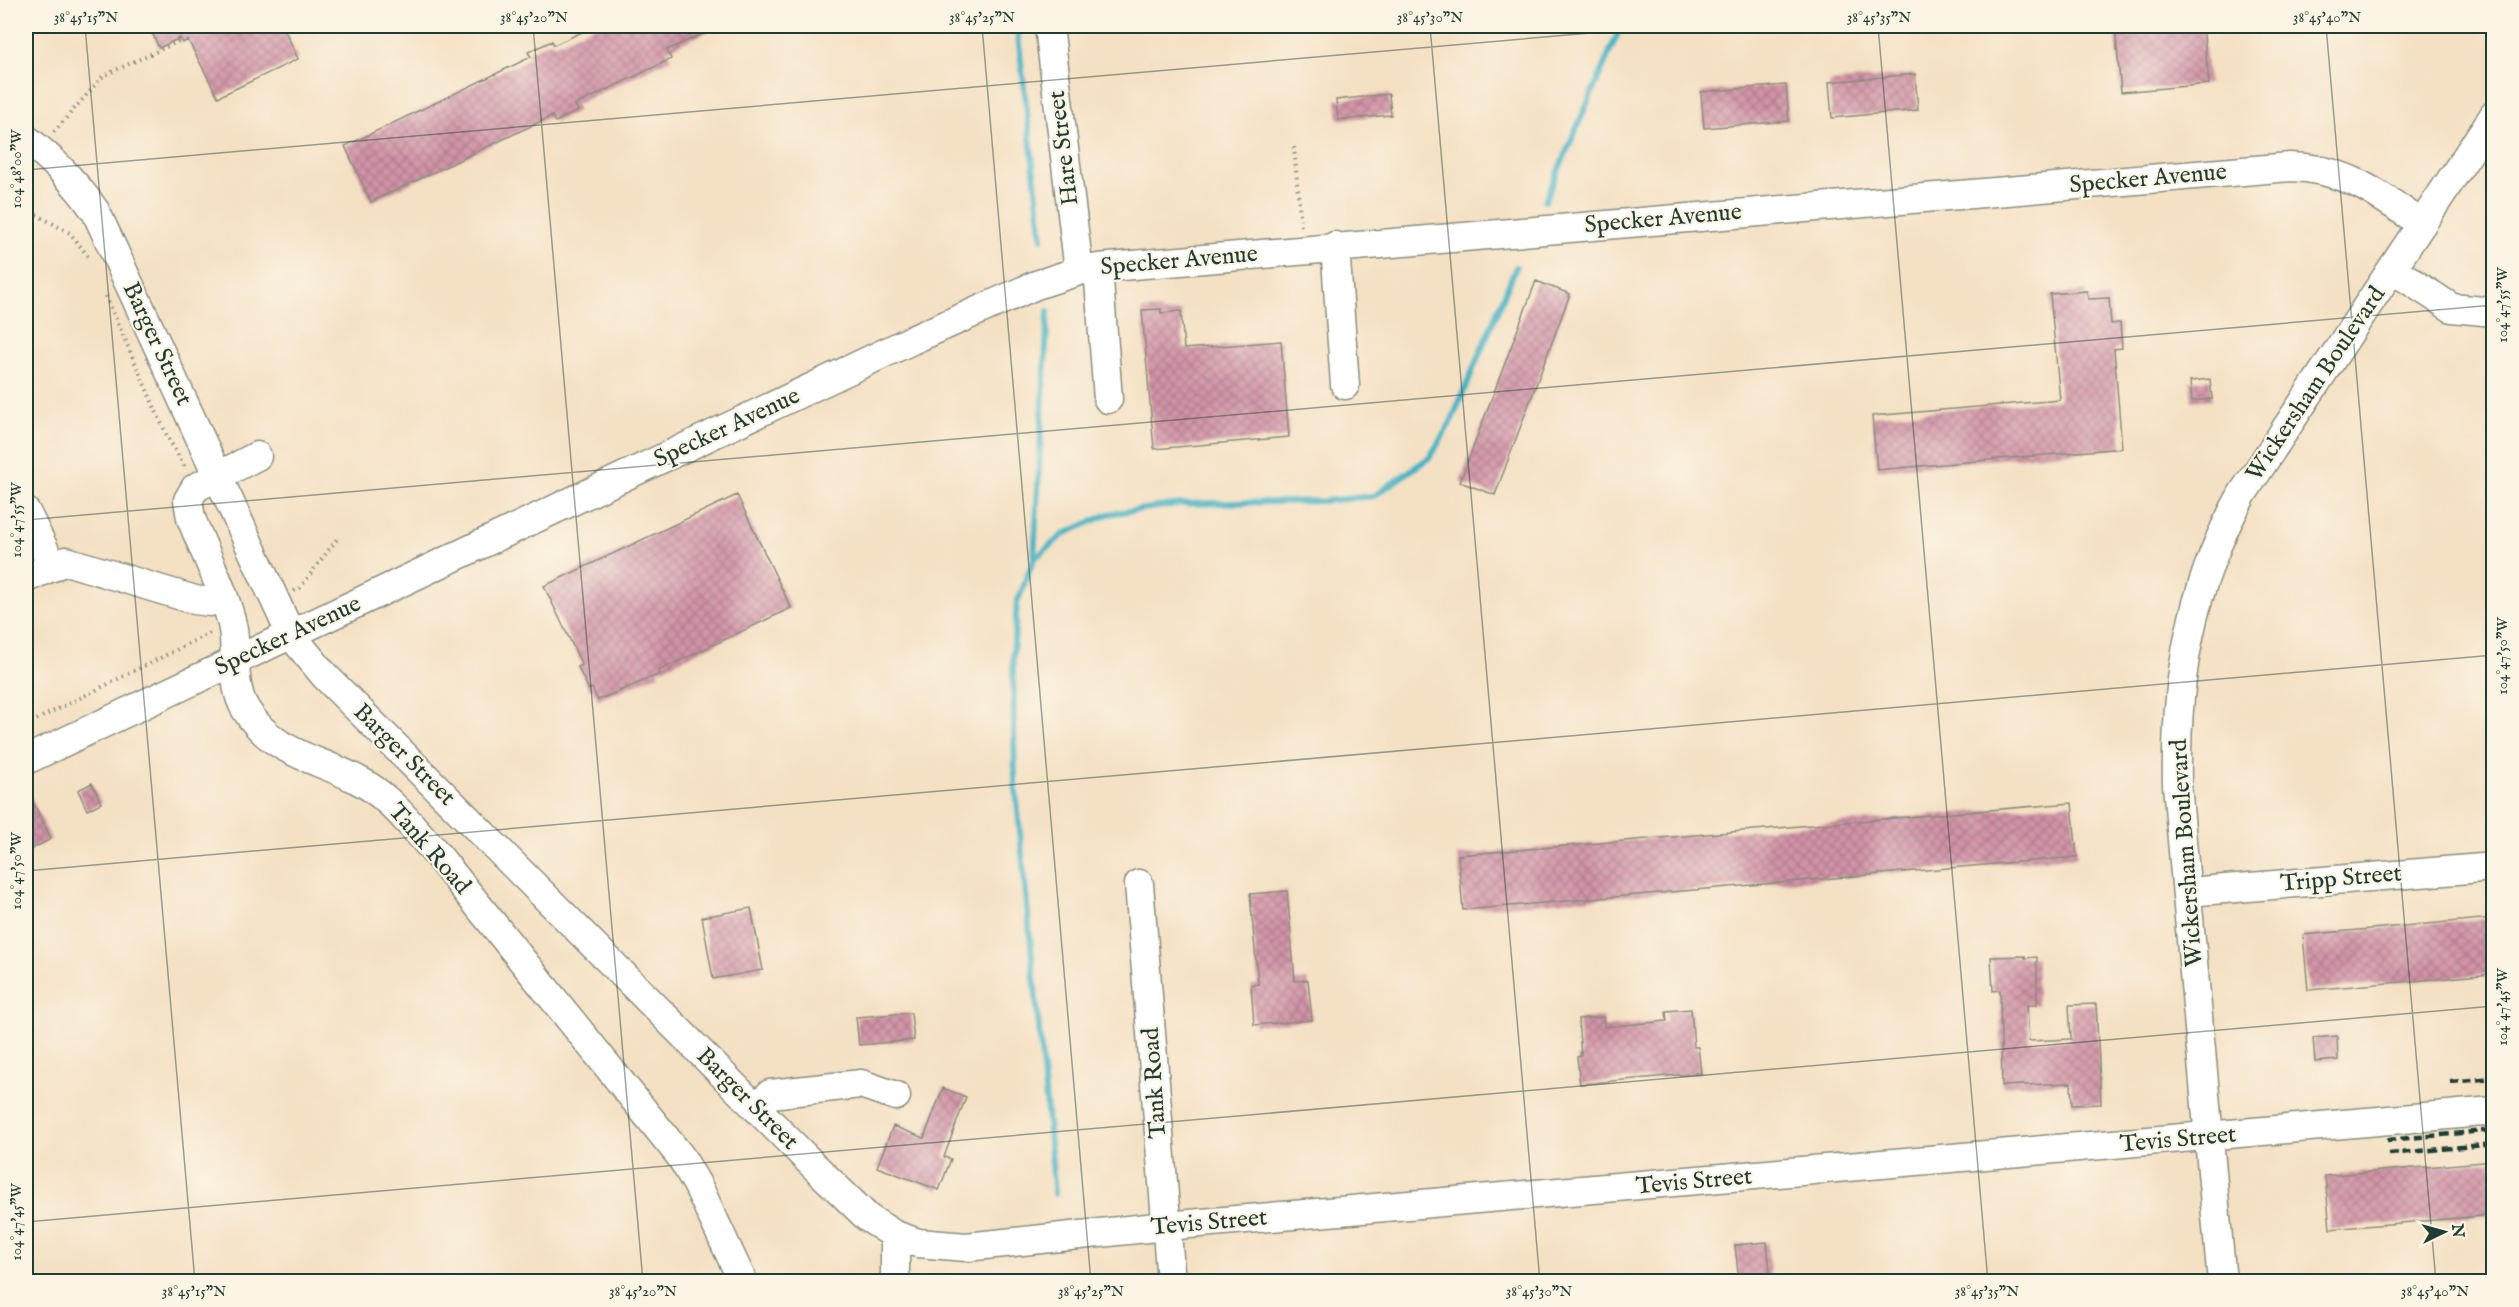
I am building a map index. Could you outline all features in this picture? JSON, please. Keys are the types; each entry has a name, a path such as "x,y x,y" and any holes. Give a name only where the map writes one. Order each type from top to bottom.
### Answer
{"street":[{"name":"Hare Street","path":"1049,26 1108,399"},
{"name":"Wickersham Boulevard","path":"2222,1281 2177,785 2176,748 2181,679 2198,596 2219,538 2243,494 2493,115"},
{"name":"Barger Street","path":"37,138 79,187 96,212 291,635 325,676 756,1108 868,1218 895,1235"},
{"name":"Specker Avenue","path":"26,760 933,330 1036,285 1088,269 1335,246 2290,167 2323,169 2356,181 2422,224"},
{"path":"1335,246 1345,385"},
{"path":"2392,269 2452,308 2493,312"},
{"name":"Tank Road","path":"256,456 195,488 188,500 191,518 226,610 239,659 241,701 267,735 295,755 356,779 376,791 393,805 430,846 681,1157 698,1186 743,1281"},
{"path":"26,512 42,571 66,561 195,600 210,602 226,610"},
{"path":"239,659 255,645 264,627 271,592"},
{"name":"Tripp Street","path":"2188,892 2493,867"},
{"name":"Tank Road","path":"1139,884 1171,1281"},
{"path":"756,1108 770,1094 861,1084 896,1096"},
{"name":"Tevis Street","path":"895,1235 918,1243 966,1247 1166,1226 2493,1111"},
{"path":"895,1235 895,1281"}],"path":[{"path":"37,138 103,76 181,40"},
{"path":"1294,147 1303,249"},
{"path":"26,209 70,233 93,264"},
{"path":"102,286 168,438 186,470"},
{"path":"271,592 300,588 337,539"},
{"path":"26,725 226,610"}],"building":[{"path":"149,26 283,26 298,59 218,97 188,40 182,43 180,38 159,48"},
{"path":"595,26 720,26 667,50 671,59 575,105 578,111 555,122 552,116 371,202 345,146 531,57 528,52 552,41 554,45"},
{"path":"2115,26 2203,26 2209,84 2121,92"},
{"path":"1915,74 1918,110 1832,118 1829,82"},
{"path":"1786,85 1789,121 1704,128 1701,92"},
{"path":"1389,94 1391,115 1338,120 1336,100"},
{"path":"1536,281 1570,294 1495,495 1460,482"},
{"path":"2087,291 2088,299 2109,298 2111,324 2120,323 2122,348 2114,349 2122,448 1877,470 1872,416 2060,400 2050,294"},
{"path":"1161,309 1161,313 1181,311 1184,349 1281,341 1289,437 1154,449 1142,310"},
{"path":"2210,379 2212,399 2192,401 2190,381"},
{"path":"737,495 791,608 658,671 660,674 598,700 592,688 589,690 578,667 582,665 544,586"},
{"path":"92,783 101,803 87,810 78,790"},
{"path":"26,787 51,839 26,852"},
{"path":"2072,803 2077,857 1463,910 1458,855"},
{"path":"1287,891 1295,981 1308,980 1312,1020 1254,1025 1251,985 1258,984 1250,894"},
{"path":"751,908 763,970 713,979 702,917"},
{"path":"2493,918 2493,974 2308,990 2303,935"},
{"path":"2025,956 2025,958 2037,957 2037,1005 2027,1005 2029,1041 2071,1039 2069,1005 2096,1004 2101,1104 2072,1105 2071,1083 2002,1086 2000,990 1993,991 1991,957"},
{"path":"1691,1009 1694,1047 1698,1047 1701,1073 1580,1084 1577,1057 1581,1056 1578,1019 1603,1017 1604,1027 1667,1021 1666,1011"},
{"path":"911,1013 914,1040 859,1045 856,1017"},
{"path":"2337,1036 2338,1060 2315,1062 2313,1038"},
{"path":"943,1088 966,1097 944,1157 951,1159 939,1190 877,1167 893,1126 924,1138"},
{"path":"2493,1161 2493,1215 2330,1229 2325,1176"},
{"path":"1767,1242 1771,1281 1739,1281 1735,1245"}],"waterway":[{"path":"1017,26 1042,239"},
{"path":"1545,201 1621,26"},
{"path":"1055,1194 1015,780 1013,657 1017,603 1034,559 1064,534 1108,514 1180,504 1324,501 1374,496 1430,457 1451,422 1516,267"},
{"path":"1034,559 1048,311"}],"railway":[{"path":"2450,1082 2494,1078"},
{"path":"2387,1140 2494,1130"},
{"path":"2389,1154 2494,1144"}]}
